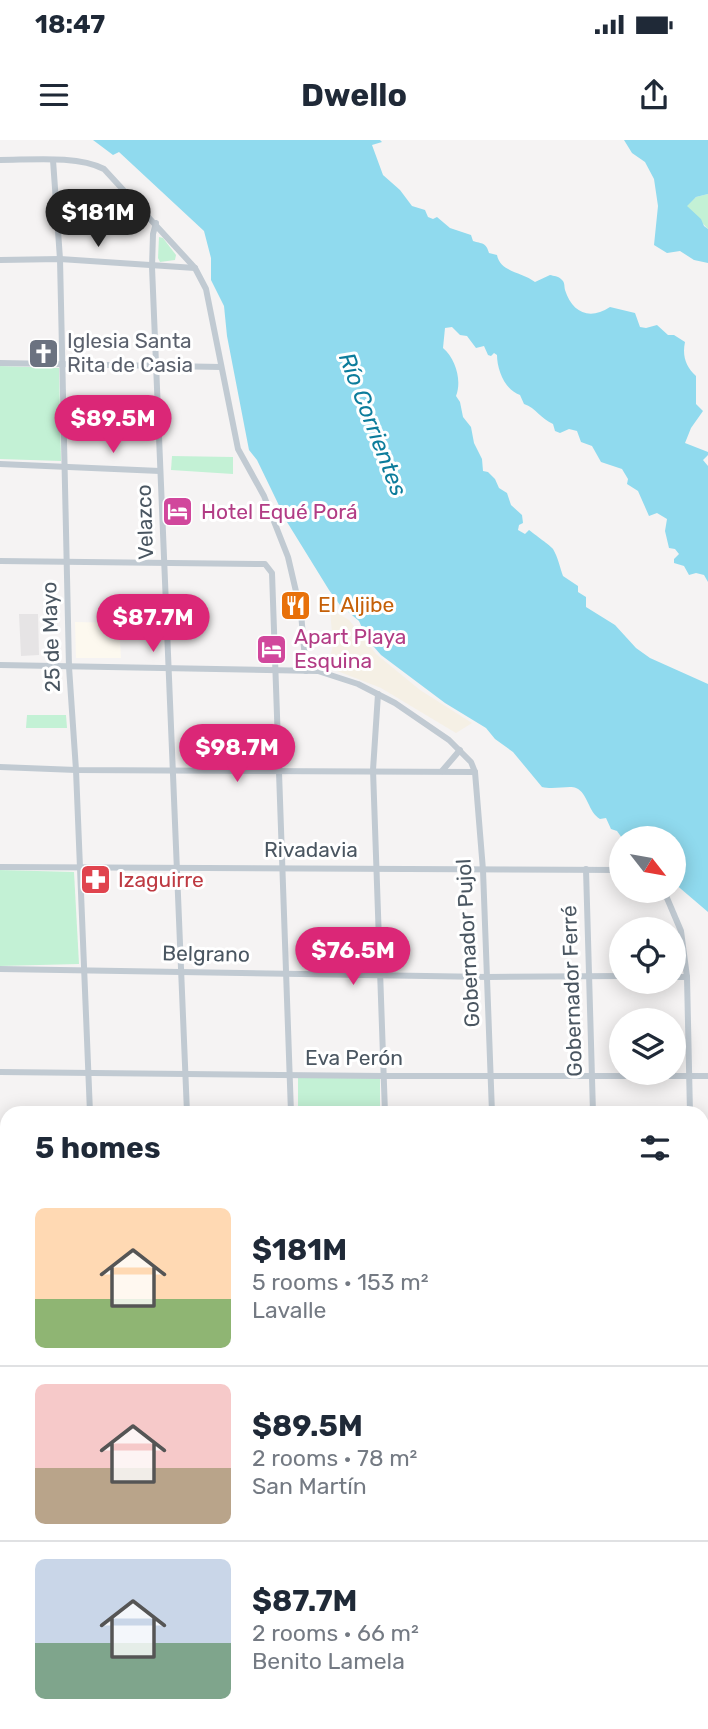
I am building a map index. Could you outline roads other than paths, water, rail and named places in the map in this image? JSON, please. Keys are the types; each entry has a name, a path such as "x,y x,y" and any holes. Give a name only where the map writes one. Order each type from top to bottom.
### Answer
{"street":[{"path":"0,160 53,160 96,165 104,169 195,268 210,303 239,449 264,496 288,557 301,613 306,671"},
{"name":"25 de Mayo","path":"53,160 60,259 69,667 90,1106"},
{"name":"Velazco","path":"156,223 152,267 187,1106"},
{"path":"0,260 60,259 195,268"},
{"path":"0,363 221,367"},
{"path":"0,464 160,471"},
{"path":"0,561 265,564 269,567 272,573 276,669 291,1106"},
{"path":"0,664 318,671 337,676 378,694 449,740 471,762 475,772 76,770 0,767"},
{"path":"378,694 373,770 385,1106"},
{"path":"442,771 460,750"},
{"name":"Gobernador Pujol","path":"475,772 483,870 492,1106"},
{"name":"Rivadavia","path":"0,867 609,870"},
{"name":"Gobernador Ferré","path":"586,869 593,1106"},
{"path":"669,903 681,931 687,977 690,1106"},
{"name":"Belgrano","path":"0,969 488,977 609,976"},
{"name":"Eva Perón","path":"0,1072 708,1076"}],"water":[{"name":"Río Corrientes","path":"93,140 380,140 382,142 372,145 383,175 400,190 412,206 425,210 428,217 437,217 450,228 471,235 473,241 483,244 489,253 497,255 502,265 535,282 550,275 560,278 564,282 568,298 582,312 595,313 610,307 635,313 640,327 657,325 668,335 674,335 685,342 686,361 696,376 696,404 703,411 691,428 685,443 708,452 703,460 708,466 708,582 704,575 689,575 684,566 674,563 679,554 675,549 669,548 665,531 667,519 657,513 649,516 638,491 627,484 628,479 622,469 601,462 592,446 581,442 577,431 555,431 553,424 524,404 520,395 510,389 503,379 497,355 488,355 484,346 476,348 467,336 460,335 452,327 445,328 443,348 457,370 456,396 463,417 471,427 474,443 482,459 483,471 495,479 499,488 507,493 511,505 522,515 523,523 518,530 525,534 529,530 552,547 563,576 578,586 578,592 586,597 586,607 615,625 636,648 650,658 708,684 708,912 686,893 686,826 610,826 606,818 600,819 596,816 580,790 573,787 542,787 513,752 495,739 486,728 445,703 381,655 367,639 359,621 340,605 287,522 257,460 249,450 227,336 224,306 211,280 211,258 204,231 119,152 113,155"},
{"path":"624,140 708,140 708,194 696,197 687,206 708,229 708,263 694,260 680,251 667,253 654,245 658,206 654,179 645,162 632,153"}],"place":[{"name":"Iglesia Santa Rita de Casia","path":"44,353"},
{"name":"Hotel Equé Porá","path":"178,512"},
{"name":"El Aljibe","path":"295,605"},
{"name":"Apart Playa Esquina","path":"271,649"},
{"name":"Izaguirre","path":"95,880"}]}
